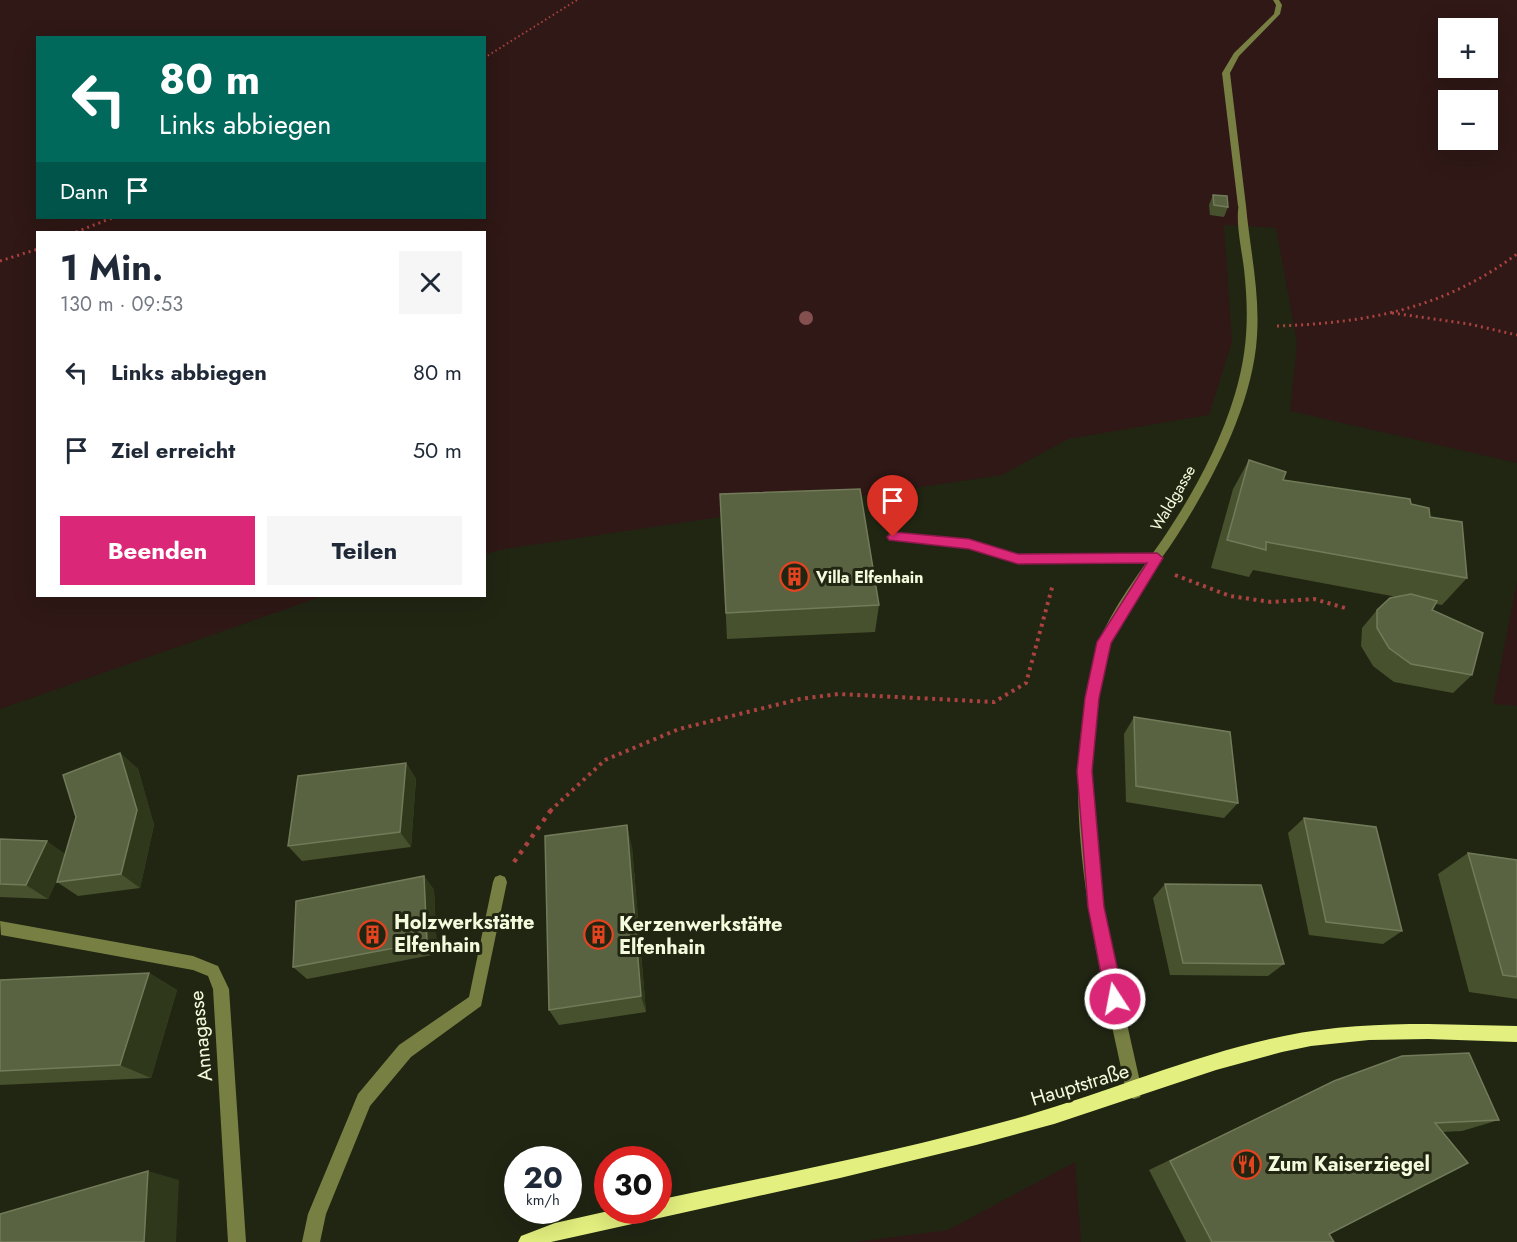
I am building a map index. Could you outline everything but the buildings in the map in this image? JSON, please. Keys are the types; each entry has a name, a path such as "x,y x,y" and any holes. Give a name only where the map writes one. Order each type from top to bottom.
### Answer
{"main road":[{"name":"Hauptstraße","path":"672,1206 933,1149 1134,1091 1209,1064 1284,1044 1370,1032 1438,1030 1517,1034"},
{"path":"527,1242 555,1232 594,1223"}],"street":[{"name":"Waldgasse","path":"1134,1091 1096,907 1085,771 1092,698 1104,642 1201,489 1231,420 1251,351 1252,326 1242,206 1226,73 1233,58 1247,41 1277,14 1279,5 1276,0"},
{"path":"893,537 969,544 1018,559 1154,562"},
{"path":"311,1242 317,1214 364,1100 405,1051 476,1001 500,882"},
{"name":"Annagasse","path":"1,928 193,963 213,971 221,989 237,1242"}],"path":[{"path":"486,57 577,0"},
{"path":"79,231 109,219"},
{"path":"0,261 36,250"},
{"path":"1252,326 1308,326 1391,313 1449,294 1482,279 1517,254"},
{"path":"1391,313 1469,324 1517,335"},
{"path":"500,882 551,810 605,760 679,729 800,699 838,694 993,702 1026,683 1059,560"},
{"path":"1154,562 1230,596 1271,602 1314,599 1346,608"}],"shaded area":[{"path":"0,0 1517,0 1517,463 1290,411 1297,343 1276,228 1224,225 1232,342 1209,415 1068,439 1002,475 505,549 486,554 486,231 36,231 36,597 320,597 0,709"},
{"path":"1517,582 1517,706 1493,704"},
{"path":"1075,1162 1081,1242 855,1242 948,1230"}],"place":[{"name":"Villa Elfenhain","path":"795,577"},
{"name":"Holzwerkstätte Elfenhain","path":"373,934"},
{"name":"Kerzenwerkstätte Elfenhain","path":"598,935"},
{"name":"Zum Kaiserziegel","path":"1247,1164"}],"route":[{"path":"893,537 969,544 1018,559 1157,558 1104,642 1092,698 1085,771 1087,825 1096,907 1115,999"}]}
